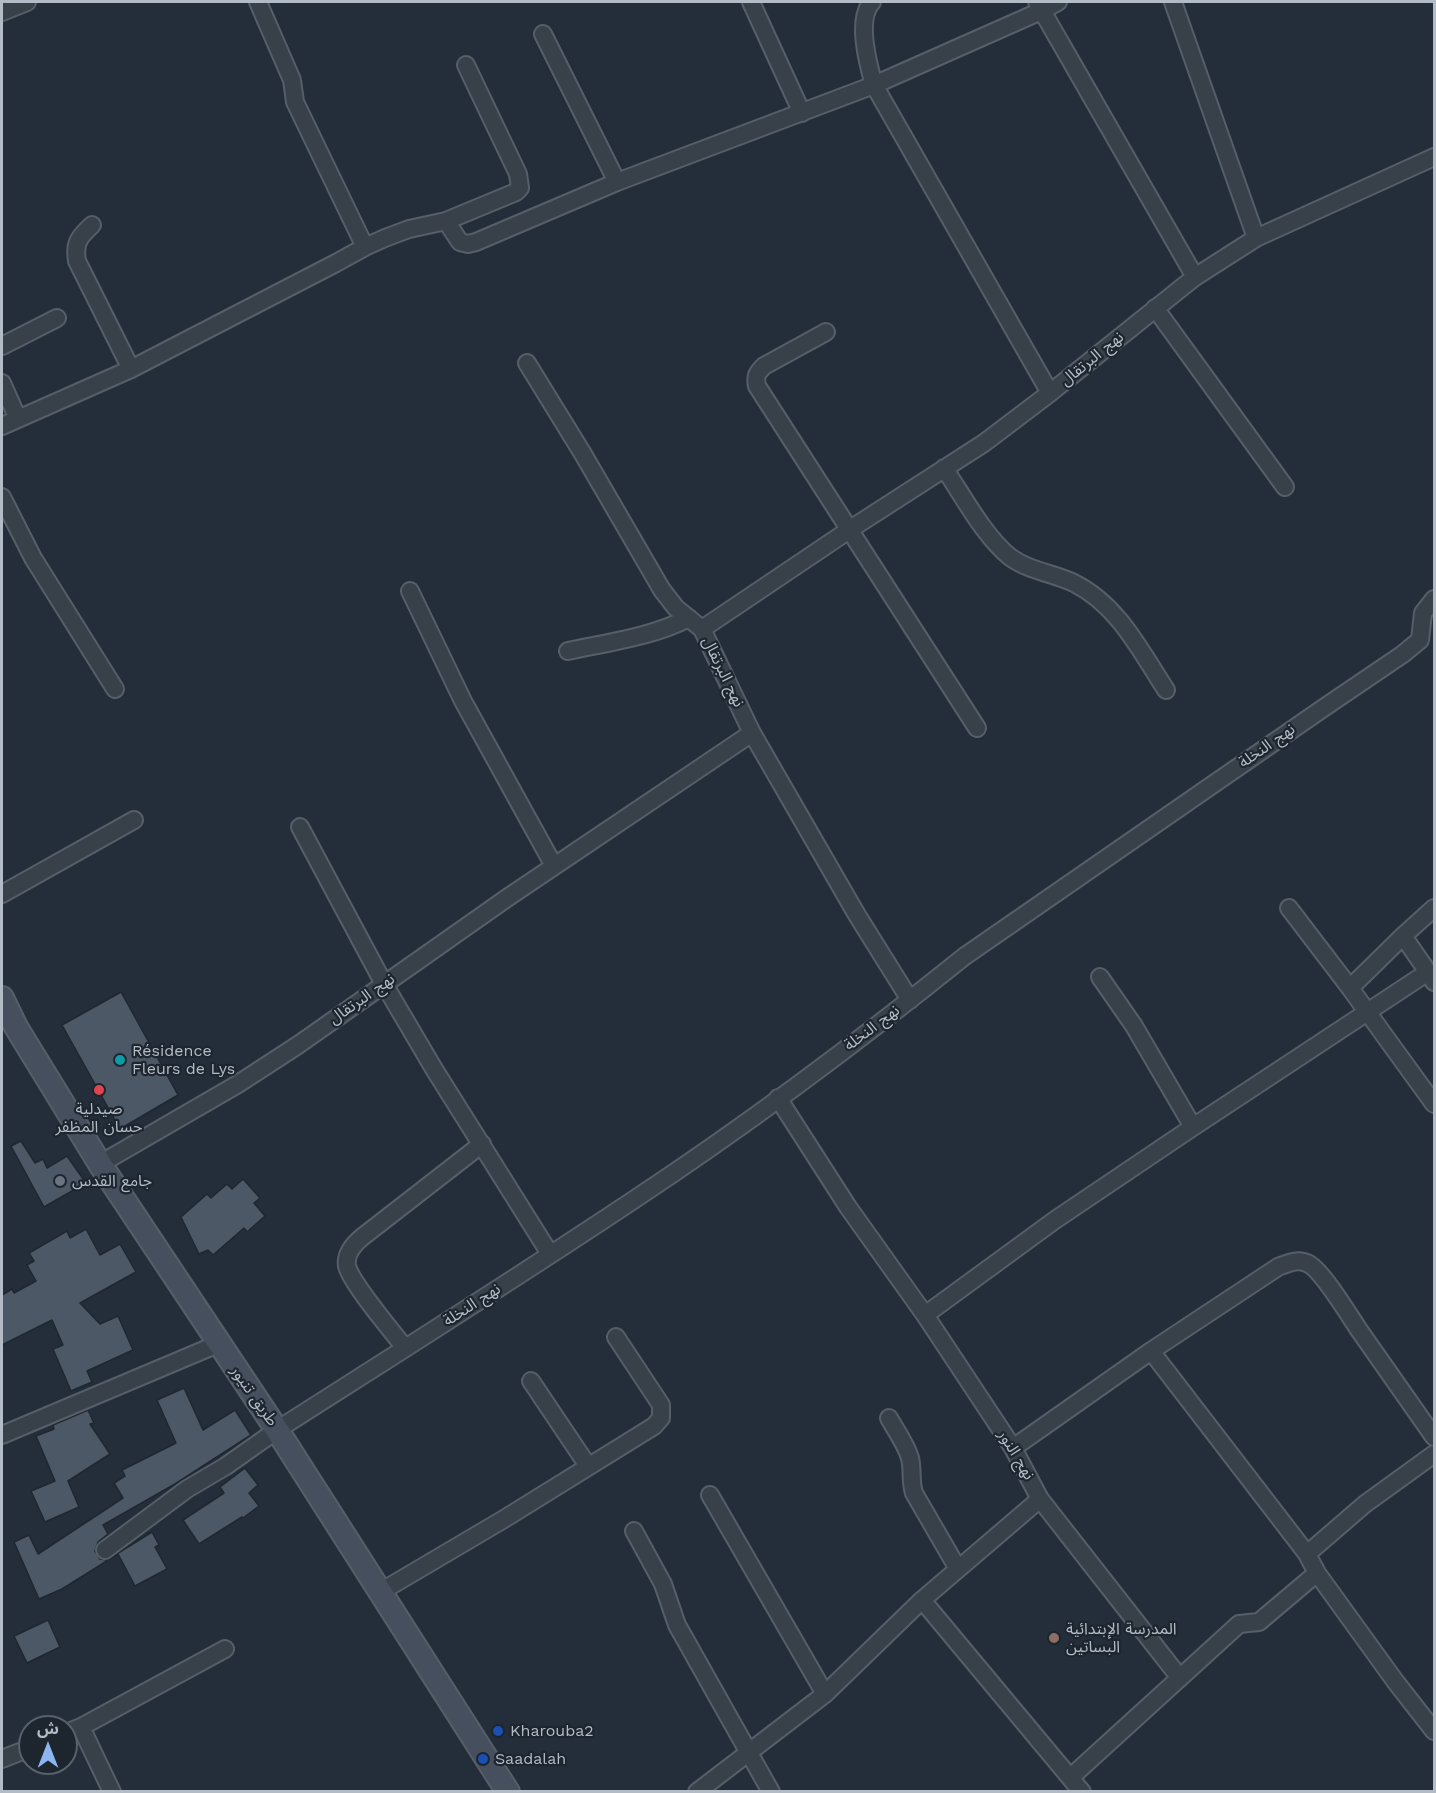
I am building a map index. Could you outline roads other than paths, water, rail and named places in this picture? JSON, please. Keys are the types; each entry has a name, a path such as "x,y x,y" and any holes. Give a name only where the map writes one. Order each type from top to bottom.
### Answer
{"main road":[{"name":"طريق تنيور","path":"2,998 9,1030 382,1591 500,1788"}],"street":[{"path":"2,12 27,2"},
{"path":"258,2 292,80 295,102 365,247"},
{"path":"751,2 802,113"},
{"path":"872,2 865,12 864,24 868,65 874,85 1050,393"},
{"path":"446,221 460,242 468,244 476,242 617,183 874,85 1039,6 1058,2"},
{"path":"1173,2 1256,238"},
{"path":"1039,6 1195,277"},
{"path":"543,33 617,183"},
{"path":"2,426 131,369 365,247 409,229 446,221 516,192 520,188 518,174 466,65"},
{"name":"نهج البرتقال","path":"100,1164 238,1084 554,866 752,733 702,629 984,443 1195,277 1256,238 1434,157"},
{"path":"92,225 79,237 74,248 77,261 131,369"},
{"path":"1155,308 1174,338 1228,406 1286,487"},
{"path":"2,346 57,318"},
{"path":"826,332 764,366 755,378 757,386 977,728"},
{"path":"528,363 662,590 676,608 702,629"},
{"path":"2,383 18,419"},
{"path":"944,468 992,538 1010,556 1027,567 1075,584 1107,606 1122,622 1166,690"},
{"path":"2,496 33,558 115,689"},
{"path":"410,591 463,701 554,866"},
{"name":"نهج النخلة","path":"105,1550 187,1490 277,1430 634,1200 778,1098 984,943 1412,648 1420,640 1423,613 1434,599"},
{"path":"568,651 652,634 666,630 689,618"},
{"path":"752,733 857,915 910,1000"},
{"path":"2,894 134,820"},
{"path":"300,827 384,984 434,1069 550,1254"},
{"path":"1289,908 1434,1104"},
{"path":"1350,988 1434,908"},
{"path":"925,1315 1055,1220 1193,1127 1367,1011 1431,977 1403,936"},
{"path":"1100,977 1134,1026 1193,1127"},
{"name":"نهج النور","path":"697,1791 825,1694 922,1600 1040,1499 1013,1448 925,1315 848,1207 778,1098"},
{"path":"405,1348 355,1281 347,1266 347,1256 352,1246 361,1238 482,1144"},
{"path":"1013,1448 1151,1351 1278,1267 1294,1261 1311,1265 1329,1287 1434,1437"},
{"path":"382,1591 654,1426 661,1418 661,1405 616,1337"},
{"path":"2,1435 218,1344"},
{"path":"1151,1351 1307,1554 1317,1573 1434,1731"},
{"path":"531,1381 588,1466"},
{"path":"889,1418 909,1457 914,1493 957,1569"},
{"path":"1307,1554 1365,1504 1434,1454"},
{"path":"710,1495 825,1694"},
{"path":"1040,1499 1180,1678"},
{"path":"634,1531 663,1584 678,1625 748,1754 771,1791"},
{"path":"1071,1777 1239,1624 1259,1622 1317,1573"},
{"path":"922,1600 1082,1791"},
{"path":"78,1727 225,1649"},
{"path":"78,1738 112,1791"},
{"path":"2,1759 18,1753"}],"place":[{"name":"Résidence Fleurs de Lys","path":"120,1060"},
{"name":"صيدلية حسان المظفر","path":"99,1090"},
{"name":"جامع القدس","path":"60,1181"},
{"name":"المدرسة الإبتدائية البساتين","path":"1054,1638"},
{"name":"Kharouba2","path":"498,1731"},
{"name":"Saadalah","path":"483,1759"}]}
